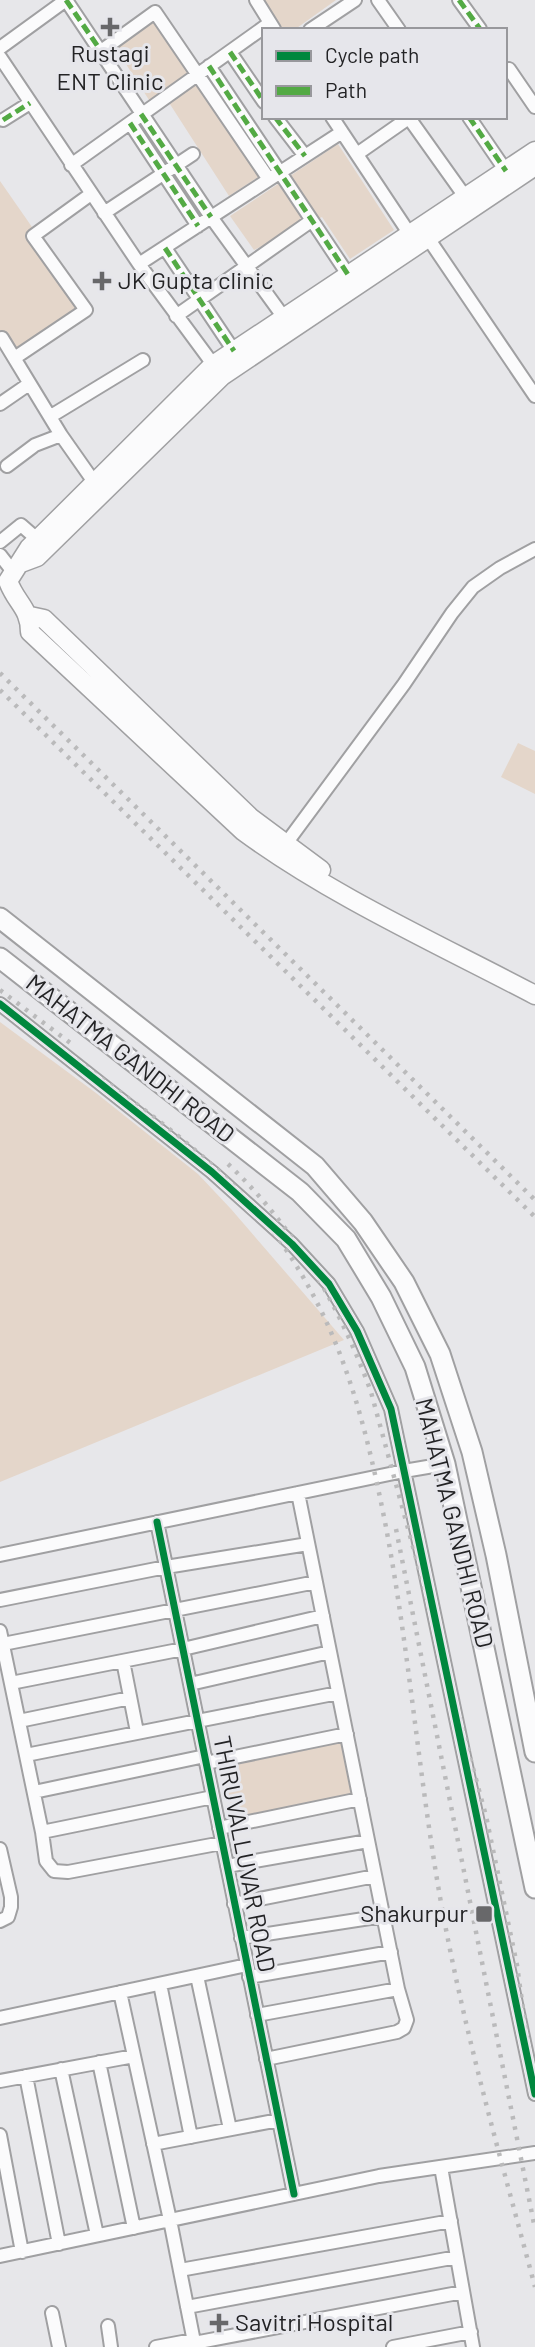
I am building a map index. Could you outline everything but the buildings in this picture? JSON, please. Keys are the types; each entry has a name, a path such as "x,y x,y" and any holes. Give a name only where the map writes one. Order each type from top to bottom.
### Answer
{"main road":[{"path":"11,574 37,557 234,351 349,276 419,239 466,198 535,151"},
{"path":"535,166 218,370 94,482 37,539 11,574 13,595 30,616 44,619 251,818 281,851 331,887 535,995"},
{"path":"281,851 535,981"},
{"name":"MAHATMA GANDHI ROAD","path":"0,918 314,1167 363,1222 404,1282 440,1354 472,1452 496,1555 535,1752"},
{"name":"MAHATMA GANDHI ROAD","path":"0,958 300,1192 346,1239 381,1297 415,1367 445,1464 535,1888"}],"street":[{"path":"0,48 66,0 211,217 285,319"},
{"path":"256,0 273,26"},
{"path":"313,28 355,0"},
{"path":"378,0 398,28"},
{"path":"459,0 479,28"},
{"path":"101,51 155,12 268,178"},
{"path":"71,165 209,66 262,33"},
{"path":"230,52 262,100"},
{"path":"0,57 139,264 218,370"},
{"path":"209,66 349,276"},
{"path":"509,69 535,107"},
{"path":"4,120 30,103"},
{"path":"232,126 262,104"},
{"path":"277,119 305,156"},
{"path":"333,119 535,394"},
{"path":"357,154 409,119"},
{"path":"411,119 466,198"},
{"path":"470,119 506,171"},
{"path":"130,123 198,226"},
{"path":"139,264 342,132"},
{"path":"104,213 193,154"},
{"path":"16,357 86,310 33,236 91,194"},
{"path":"176,316 311,221"},
{"path":"165,248 234,351"},
{"path":"0,339 2,338 16,357 29,384 94,482"},
{"path":"51,416 143,360"},
{"path":"0,404 29,384"},
{"path":"6,466 35,445 61,435"},
{"path":"0,542 21,525 37,539"},
{"path":"281,851 473,587 535,549"},
{"path":"0,555 11,574"},
{"path":"0,1004 212,1172 292,1244 329,1284 356,1331 391,1409 535,2094"},
{"path":"0,1555 445,1464"},
{"path":"266,2059 404,2028 408,2020 398,1989 298,1493"},
{"name":"THIRUVALLUVAR ROAD","path":"157,1522 293,2194"},
{"path":"0,1600 166,1567 309,1544"},
{"path":"222,1843 68,1872 54,1871 46,1861 1,1637 175,1609 316,1582"},
{"path":"11,1683 183,1649 323,1616"},
{"path":"190,1684 330,1652"},
{"path":"123,1661 137,1732"},
{"path":"26,1755 338,1693"},
{"path":"19,1721 131,1698"},
{"path":"34,1792 347,1734"},
{"path":"42,1832 213,1797"},
{"path":"219,1828 360,1799"},
{"path":"227,1866 368,1841"},
{"path":"0,1849 11,1907 8,1917 0,1921"},
{"path":"234,1903 375,1875"},
{"path":"242,1938 383,1916"},
{"path":"0,2018 197,1976 391,1952"},
{"path":"197,1976 230,2129"},
{"path":"160,1984 191,2137"},
{"path":"257,2015 398,1989"},
{"path":"120,1992 194,2343"},
{"path":"0,2081 134,2056"},
{"path":"99,2062 134,2228"},
{"path":"61,2069 97,2235"},
{"path":"26,2076 60,2244"},
{"path":"153,2144 279,2120"},
{"path":"0,2135 4,2179 22,2252"},
{"path":"0,2256 379,2176 535,2152"},
{"path":"441,2166 473,2347"},
{"path":"180,2270 451,2221"},
{"path":"187,2307 457,2257"},
{"path":"156,2347 194,2343 463,2292"},
{"path":"52,2313 59,2347"},
{"path":"108,2326 111,2347"},
{"path":"393,2347 471,2332"}],"shaded area":[{"path":"261,0 336,0 297,28 277,28"},
{"path":"153,18 260,176 229,196 166,98 151,103 115,47"},
{"path":"338,144 394,230 350,259 322,217 254,250 230,216"},
{"path":"0,181 32,227 26,236 81,308 18,350 3,331 0,332"},
{"path":"518,743 535,751 535,794 501,777"},
{"path":"0,1022 96,1093 198,1174 344,1340 0,1482"},
{"path":"341,1741 352,1796 234,1821 223,1765"}],"railway":[{"path":"0,673 535,1200"},
{"path":"0,690 535,1217"},
{"path":"0,990 73,1045"},
{"path":"0,1004 176,1134 220,1172 278,1238 300,1271 334,1339 359,1409 385,1522 433,1854 453,1964 478,2072 535,2287"},
{"path":"228,1164 252,1188 295,1241 330,1299 371,1392 486,1816 517,1965 535,2097"},
{"path":"396,1529 535,2229"}],"marked path":[{"path":"66,0 101,51"},
{"path":"459,0 479,28"},
{"path":"230,52 262,99"},
{"path":"209,66 349,276"},
{"path":"3,120 30,103"},
{"path":"141,114 211,217"},
{"path":"277,119 305,156"},
{"path":"470,119 506,171"},
{"path":"130,123 198,226"},
{"path":"165,248 234,351"}],"cycle path":[{"path":"0,1004 212,1172 292,1244 329,1284 357,1331 391,1409 535,2094"},
{"path":"157,1522 294,2194"}],"place":[{"name":"Rustagi ENT Clinic","path":"110,27"},
{"name":"JK Gupta clinic","path":"102,281"},
{"name":"Shakurpur","path":"484,1914"},
{"name":"Savitri Hospital","path":"219,2323"}]}
